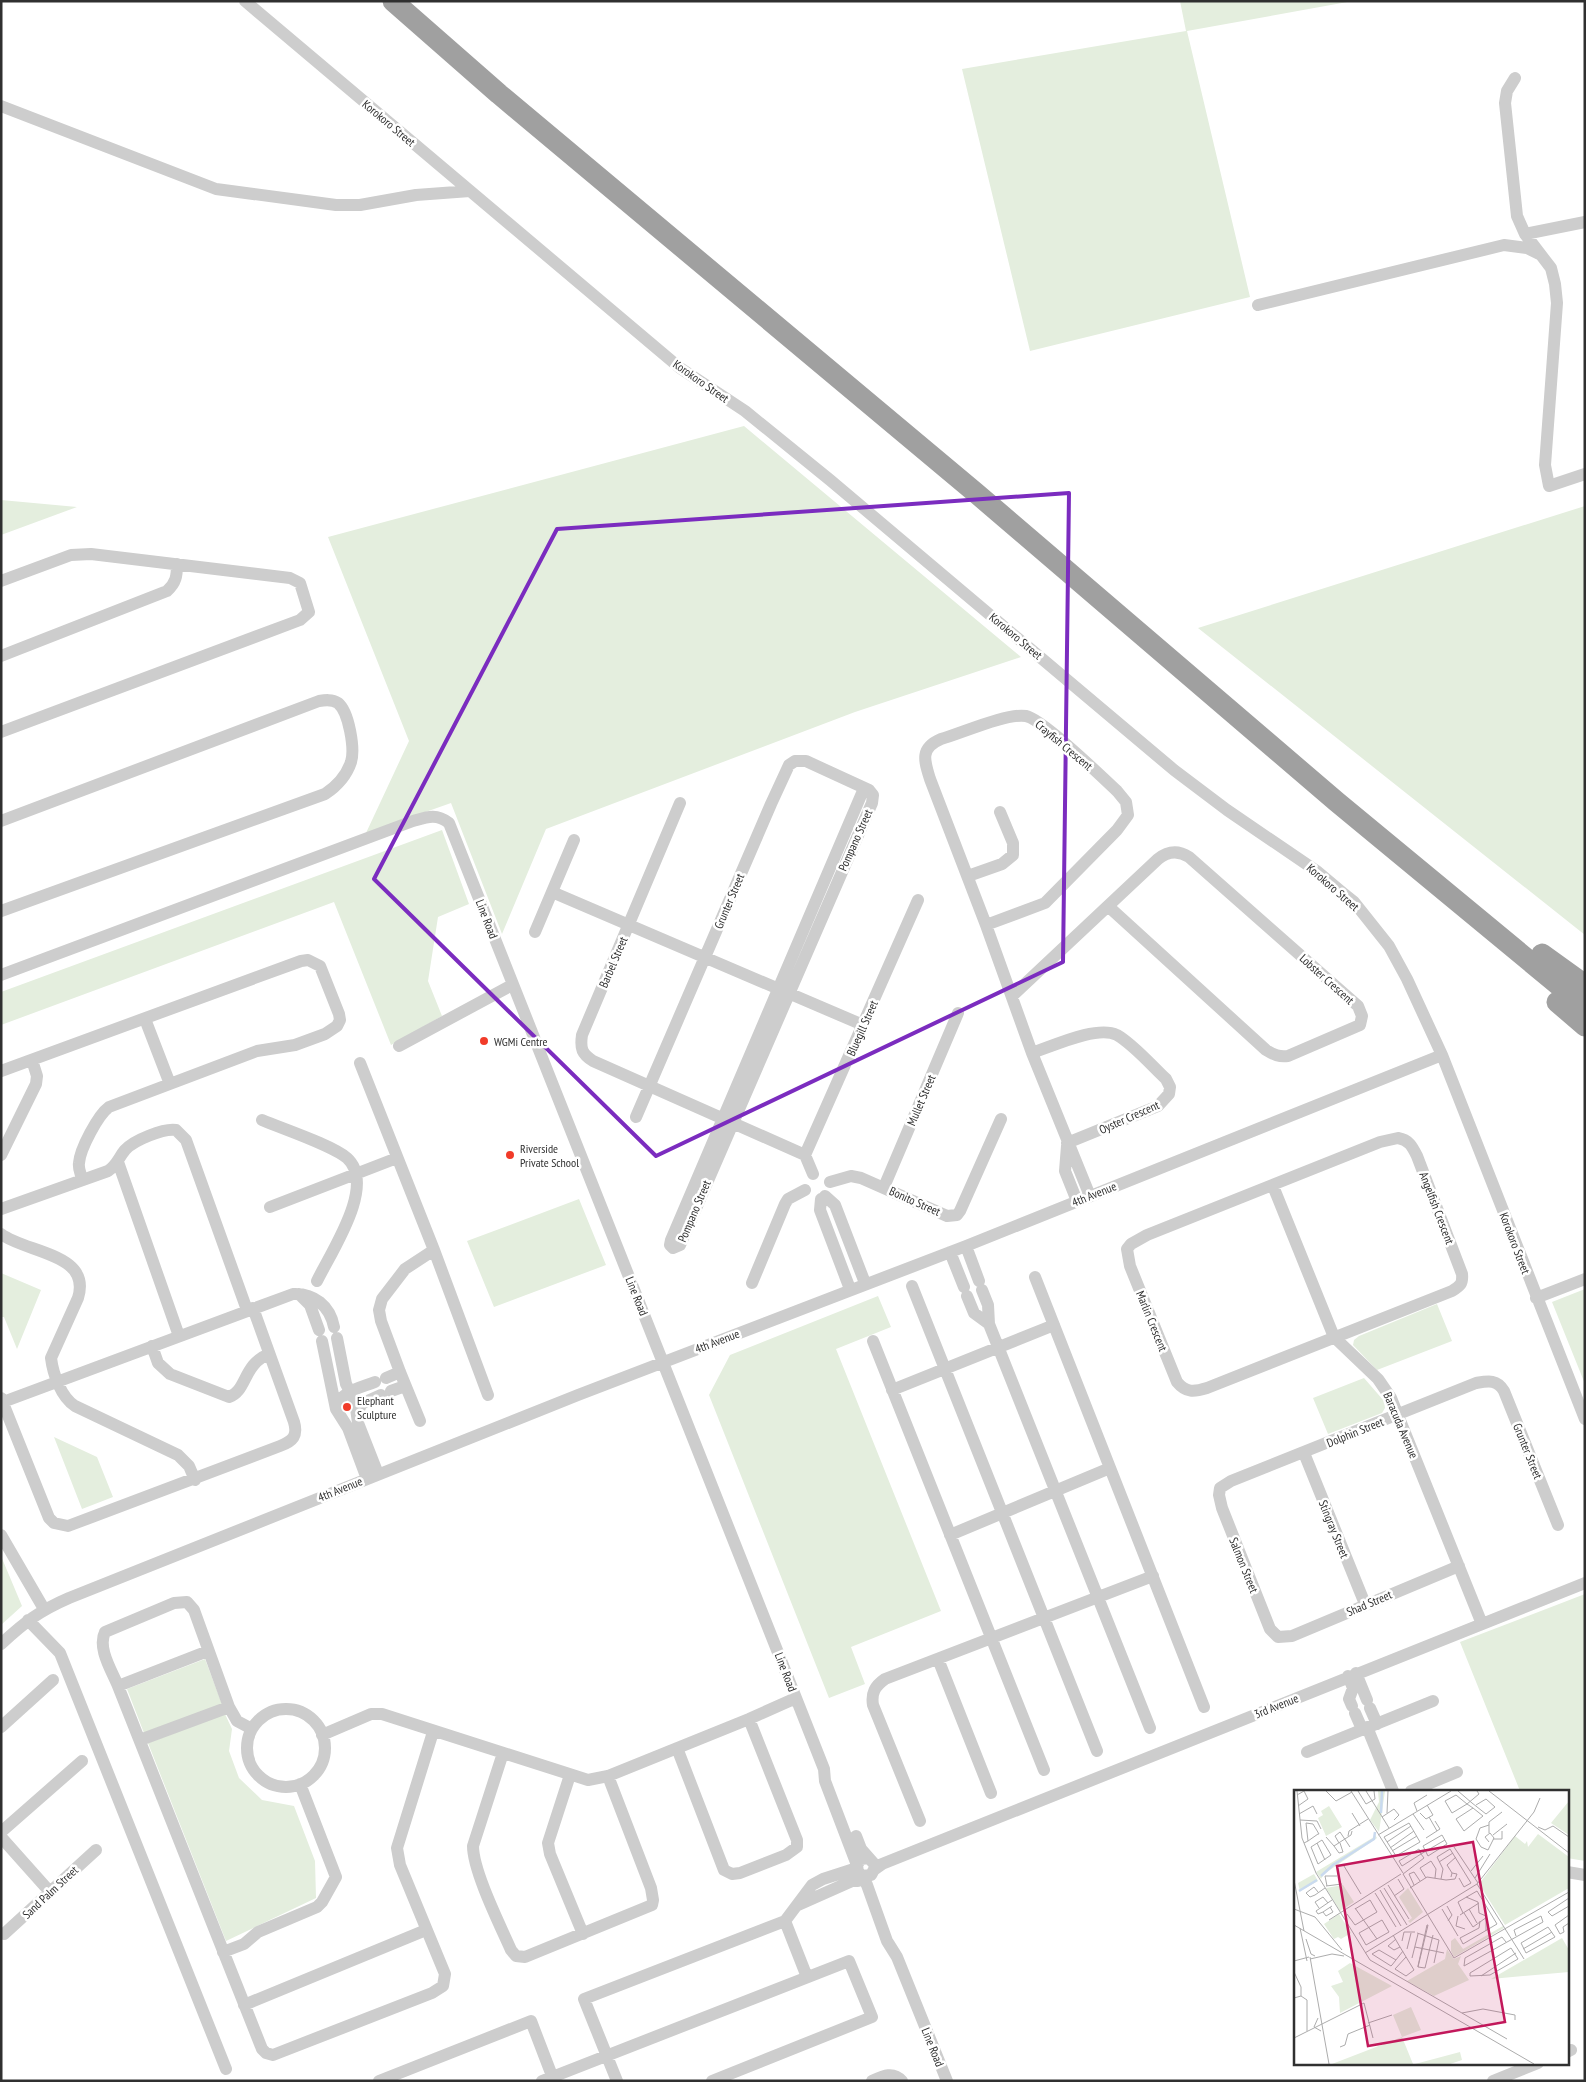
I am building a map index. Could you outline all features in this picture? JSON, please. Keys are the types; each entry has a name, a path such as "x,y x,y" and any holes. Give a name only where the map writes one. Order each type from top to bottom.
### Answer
{"highway":[{"path":"394,1 499,94 1208,690 1337,802 1585,1007"},
{"path":"1208,690 1222,709 1255,741 1585,1026"},
{"path":"1337,802 1379,830 1585,986"}],"street":[{"name":"Korokoro Street","path":"245,1 680,368 745,412 830,480 1174,770 1227,810 1318,872 1354,902 1398,962 1442,1055 1585,1419"},
{"path":"1515,78 1507,91 1505,103 1517,216 1525,234 1551,268 1557,303 1545,466 1550,486 1585,474"},
{"path":"1,106 216,189 336,205 360,205 416,195 470,191"},
{"path":"1525,234 1585,222"},
{"path":"1258,305 1504,245 1527,248 1543,256"},
{"path":"1,581 71,555 80,554 177,564 296,580 300,583 309,612 300,620 1,732"},
{"path":"1,656 162,593 173,585 177,564"},
{"path":"1,821 319,701 328,700 340,705 344,712 352,742 351,760 342,780 324,794 1,911"},
{"name":"Crayfish Crescent","path":"986,925 1037,907 1053,896 1124,822 1128,815 1126,802 1117,791 1042,724 1026,716 1006,718 932,744 926,750 926,768 968,876 1032,1053 1090,1196"},
{"name":"Grunter Street","path":"636,1117 771,804 792,762 806,761 869,790"},
{"name":"Pompano Street","path":"685,1220 854,826 862,793 869,790"},
{"name":"Barbel Street","path":"649,1086 594,1061 583,1053 580,1048 582,1035 680,803"},
{"path":"968,876 1002,864 1013,856 1013,843 1000,812"},
{"name":"Line Road","path":"1,975 413,821 435,816 449,823 824,1769 825,1781 865,1871 887,1941 897,1957 946,2081"},
{"path":"535,932 574,840"},
{"name":"Lobster Crescent","path":"1012,996 1163,855 1172,852 1184,854 1358,1006 1362,1016 1360,1025 1288,1056 1280,1057 1274,1055 1266,1050 1109,907"},
{"path":"552,892 863,1025"},
{"name":"Bluegill Street","path":"805,1155 918,900"},
{"path":"1,1072 308,960 320,966 339,1014 340,1020 337,1026 325,1034 295,1045 256,1051 109,1107 104,1111 80,1157 79,1168 82,1179"},
{"path":"399,1046 512,985"},
{"name":"Mullet Street","path":"884,1187 958,1013"},
{"path":"145,1019 170,1084"},
{"name":"Oyster Crescent","path":"1032,1053 1090,1033 1109,1032 1125,1041 1166,1079 1170,1087 1169,1094 1158,1106 1067,1143"},
{"name":"4th Avenue","path":"1,1644 28,1620 44,1609 372,1476 850,1289 966,1246 1442,1055"},
{"path":"1,1154 36,1084 37,1076 32,1060"},
{"path":"360,1063 434,1250 488,1395"},
{"path":"649,1086 805,1155 813,1174"},
{"name":"Bonito Street","path":"830,1182 851,1176 860,1178 947,1216 957,1215 1002,1119"},
{"path":"262,1120 336,1151 349,1160 356,1174 358,1185 355,1202 317,1281"},
{"path":"1,1209 108,1171 118,1162 130,1145 139,1140 171,1129 182,1134 186,1140 250,1309 270,1354 296,1430 295,1437 289,1442 194,1480 68,1526 54,1523 49,1518 2,1400 250,1309 287,1296 299,1294 308,1295 316,1299 327,1309 335,1332 343,1373 355,1400 358,1423 372,1476"},
{"name":"Angelfish Crescent","path":"1273,1186 1390,1139 1406,1140 1412,1146 1417,1156 1462,1274 1463,1280 1461,1285 1452,1291 1334,1337"},
{"path":"1067,1143 1065,1171 1077,1201"},
{"path":"270,1207 397,1158"},
{"path":"118,1162 178,1336"},
{"path":"850,1289 820,1210 823,1197 830,1188 830,1182 823,1175 813,1174 805,1180 805,1190 811,1198 823,1197 835,1205 866,1283"},
{"name":"Baracuda Avenue","path":"1273,1186 1334,1337 1378,1379 1391,1398 1482,1624"},
{"name":"Marlin Crescent","path":"1273,1186 1147,1235 1131,1244 1127,1249 1130,1266 1173,1374 1183,1389 1196,1391 1334,1337"},
{"path":"752,1283 785,1204 788,1199 805,1190"},
{"path":"1,1234 69,1264 78,1275 80,1290 78,1298 51,1358 58,1380 68,1401 74,1406 178,1455 189,1466 194,1480"},
{"path":"966,1246 988,1305 989,1324 1150,1728"},
{"path":"420,1420 405,1386 379,1315 382,1299 405,1269 434,1250"},
{"path":"950,1252 974,1313 989,1324"},
{"path":"1035,1277 1204,1706"},
{"path":"1536,1298 1585,1279"},
{"path":"912,1286 1097,1750"},
{"path":"299,1294 310,1305 320,1336 336,1409 348,1428 372,1476"},
{"path":"892,1390 1054,1325"},
{"path":"873,1341 1044,1770"},
{"path":"152,1346 158,1363 170,1374 229,1397 238,1392 253,1364 270,1354"},
{"path":"336,1409 338,1401 351,1392 400,1372"},
{"name":"Grunter Street","path":"1493,1381 1500,1385 1504,1391 1558,1525"},
{"name":"Dolphin Street","path":"1220,1488 1231,1481 1476,1383 1493,1381"},
{"path":"358,1413 361,1404 405,1386"},
{"name":"Stingray Street","path":"1304,1453 1365,1604"},
{"path":"950,1535 1110,1468"},
{"name":"Salmon Street","path":"1220,1488 1219,1495 1222,1508 1270,1629 1278,1638"},
{"path":"1,1535 44,1609"},
{"name":"Shad Street","path":"1278,1638 1292,1636 1459,1566"},
{"path":"920,1820 872,1697 878,1684 885,1679 1152,1576"},
{"name":"3rd Avenue","path":"785,1921 798,1905 804,1893 812,1885 823,1880 865,1871 968,1831 1352,1674 1585,1583"},
{"path":"252,1728 237,1721 229,1707 191,1606 187,1602 174,1603 105,1632 103,1648 244,2005 262,2049 266,2053 273,2055 439,1990 443,1986 445,1974 400,1864 397,1848 433,1732"},
{"path":"28,1620 60,1653 226,2069"},
{"path":"118,1686 208,1651"},
{"path":"938,1659 991,1793"},
{"path":"1352,1674 1369,1704 1369,1727 1393,1790"},
{"path":"1352,1674 1353,1688 1349,1699 1354,1710 1369,1727"},
{"path":"1,1727 53,1680"},
{"path":"322,1735 371,1714 382,1714 433,1732 588,1780 608,1776 796,1698"},
{"path":"1307,1752 1433,1701"},
{"path":"140,1740 229,1707"},
{"path":"289,1709 304,1713 310,1717 322,1735 324,1750 321,1764 312,1776 300,1784 276,1786 262,1779 248,1759 248,1736 252,1728 261,1717 268,1713 289,1709"},
{"path":"677,1748 724,1870 732,1874 748,1870 792,1852 796,1847 797,1840 749,1719"},
{"path":"503,1754 473,1851 478,1870 511,1950 516,1956 525,1956 648,1908 653,1900 651,1888 608,1776"},
{"path":"1,1832 82,1761"},
{"path":"1413,1790 1456,1772"},
{"path":"570,1775 548,1843 550,1854 583,1934"},
{"path":"223,1952 244,1944 258,1932 317,1907 322,1902 336,1877 300,1784"},
{"path":"1,1837 50,1892"},
{"name":"Sand Palm Street","path":"4,1934 96,1850"},
{"path":"1568,1872 1585,1875"},
{"path":"617,2081 584,1999 785,1921 807,1977"},
{"path":"244,2005 426,1930"},
{"path":"380,2081 531,2021 549,2079 849,1961 872,2017 712,2081"},
{"path":"1501,2064 1506,2076"},
{"path":"1493,2081 1536,2064"},
{"path":"872,2081 892,2075 898,2076 902,2081"}],"highlighted area":[{"path":"1069,493 1063,962 656,1156 374,879 557,529"}],"green space":[{"path":"1180,1 1353,1 1187,31 1250,297 1030,351 962,69 1186,31"},
{"path":"744,426 1021,657 855,712 546,829 502,934 451,803 366,833 409,741 328,537"},
{"path":"1,500 77,507 1,535"},
{"path":"1585,506 1585,935 1198,628"},
{"path":"442,830 469,904 438,917 428,981 442,1016 391,1045 334,902 1,1025 1,992"},
{"path":"579,1199 606,1265 494,1307 467,1241"},
{"path":"1,1273 41,1290 17,1349 4,1317 1,1317"},
{"path":"1585,1289 1585,1384 1552,1302"},
{"path":"878,1296 891,1327 836,1349 941,1611 851,1647 865,1684 829,1698 709,1395 730,1355"},
{"path":"1437,1304 1452,1341 1377,1370 1353,1345 1354,1340 1359,1336"},
{"path":"1364,1378 1384,1401 1385,1408 1382,1413 1328,1434 1313,1398"},
{"path":"54,1437 97,1457 113,1497 82,1509"},
{"path":"1,1556 22,1606 1,1625"},
{"path":"1585,1594 1585,1861 1568,1858 1568,1790 1520,1790 1460,1642"},
{"path":"205,1659 222,1704 144,1733 127,1689"},
{"path":"225,1714 232,1729 229,1751 239,1778 262,1800 294,1806 315,1861 316,1898 226,1941 148,1743"}],"place":[{"name":"WGMi Centre","path":"484,1041"},
{"name":"Riverside Private School","path":"510,1155"},
{"name":"Elephant Sculpture","path":"347,1407"}]}
